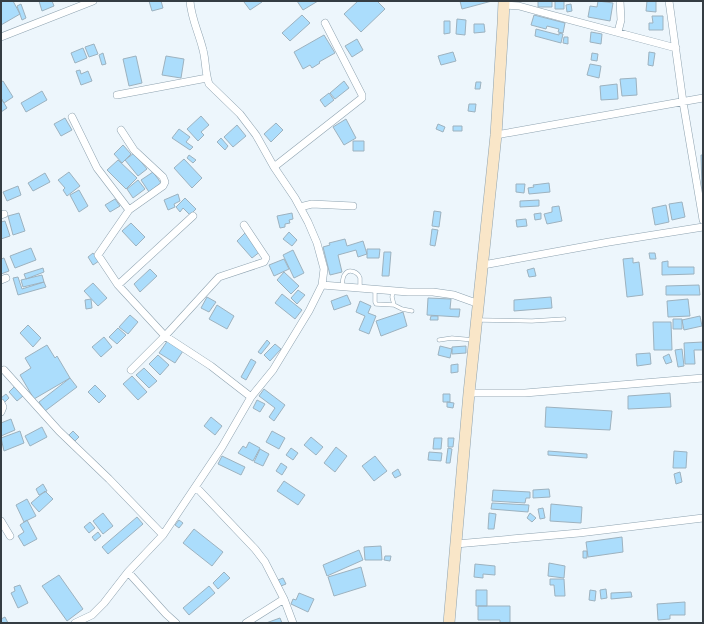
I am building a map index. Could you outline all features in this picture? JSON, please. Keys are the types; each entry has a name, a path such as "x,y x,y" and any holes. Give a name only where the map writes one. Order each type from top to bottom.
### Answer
{"main road":[{"path":"449,623 496,134 504,3"}],"street":[{"path":"1,37 93,1"},
{"path":"75,623 92,615 104,603 128,572 163,535 222,447 252,397 273,370 309,311 322,285 324,269 317,243 300,207 274,168 256,136 240,114 209,84 206,78 203,50 191,12 190,1"},
{"path":"618,32 620,20 620,1"},
{"path":"669,1 683,102 703,220"},
{"path":"504,3 676,48"},
{"path":"274,168 362,98 362,95 325,23"},
{"path":"117,95 206,78"},
{"path":"496,134 703,98"},
{"path":"72,117 97,168 129,210"},
{"path":"121,130 134,150 163,177 165,182 163,186 129,210 98,255 118,285 166,336 211,366 252,397"},
{"path":"300,207 312,204 353,206"},
{"path":"118,285 194,216"},
{"path":"131,370 166,336 219,277 264,262 266,258 244,225"},
{"path":"483,265 609,242 703,227"},
{"path":"322,285 375,290 433,292 454,295 479,304"},
{"path":"4,370 59,431 110,479 163,535"},
{"path":"470,394 525,393 703,378"},
{"path":"1,403 4,407 1,412"},
{"path":"196,486 265,562 284,599 293,623"},
{"path":"456,544 579,533 703,518"},
{"path":"1,521 10,536"},
{"path":"128,572 176,623"},
{"path":"246,623 284,599"}],"lane":[{"path":"342,286 344,274 351,271 357,273 360,277 360,288"},
{"path":"375,290 376,304 394,305 402,309 412,311"},
{"path":"393,291 392,297 394,305"},
{"path":"477,320 532,321 564,319"},
{"path":"439,340 452,338 475,340"}],"building":[{"path":"1,1 13,1 20,14 1,25"},
{"path":"39,1 52,1 54,6 42,11"},
{"path":"149,1 161,1 163,8 152,11"},
{"path":"297,1 318,1 303,10"},
{"path":"358,1 377,1 385,9 361,32 344,14"},
{"path":"460,1 492,1 462,9"},
{"path":"538,1 552,1 552,7 538,7"},
{"path":"555,1 564,1 564,9 555,9"},
{"path":"598,1 613,3 610,21 588,17 590,6 597,7"},
{"path":"647,1 656,1 656,12 646,11"},
{"path":"244,2 262,2 250,10"},
{"path":"21,4 26,18 22,20 17,6"},
{"path":"571,4 572,11 567,12 566,5"},
{"path":"302,15 310,23 290,41 282,33"},
{"path":"534,15 565,23 563,33 558,32 559,29 547,26 546,29 531,25"},
{"path":"652,16 663,16 663,30 649,30 649,23 653,23"},
{"path":"457,19 466,20 465,35 456,34"},
{"path":"444,21 450,21 450,33 444,34"},
{"path":"474,24 484,24 485,32 474,33"},
{"path":"536,29 559,35 559,33 563,34 561,43 535,36"},
{"path":"591,32 602,34 601,44 590,42"},
{"path":"324,35 335,53 319,62 320,63 312,68 310,65 303,69 294,52"},
{"path":"564,37 568,37 568,44 563,43"},
{"path":"357,39 363,50 352,57 345,46"},
{"path":"94,44 98,54 89,57 85,47"},
{"path":"83,48 87,58 75,63 71,53"},
{"path":"453,52 456,61 441,65 438,56"},
{"path":"649,52 655,53 653,66 648,65"},
{"path":"103,53 106,64 102,65 99,55"},
{"path":"592,53 598,54 597,61 591,60"},
{"path":"136,56 142,83 129,86 123,59"},
{"path":"166,56 184,59 181,78 162,75"},
{"path":"590,64 601,66 599,78 587,75"},
{"path":"80,70 81,74 88,71 92,81 81,85 76,71"},
{"path":"636,78 637,95 622,96 620,79"},
{"path":"3,81 13,97 4,103 1,98 1,82"},
{"path":"344,81 349,88 335,99 330,93"},
{"path":"476,82 481,82 480,89 475,89"},
{"path":"617,84 618,99 601,100 600,86"},
{"path":"42,91 47,100 26,112 21,103"},
{"path":"329,93 334,100 325,107 320,100"},
{"path":"1,98 7,108 1,112"},
{"path":"469,104 476,104 475,112 468,111"},
{"path":"201,116 209,125 201,132 204,135 198,141 187,129"},
{"path":"65,118 72,130 61,136 54,124"},
{"path":"346,119 356,138 344,145 333,127"},
{"path":"276,123 283,130 271,142 264,134"},
{"path":"438,124 445,127 443,132 436,129"},
{"path":"237,125 246,136 233,147 224,137"},
{"path":"453,126 462,126 462,131 453,131"},
{"path":"179,129 190,137 186,142 193,147 190,150 172,138"},
{"path":"221,138 228,146 225,150 217,142"},
{"path":"353,141 364,141 364,151 353,151"},
{"path":"123,145 131,154 122,163 114,154"},
{"path":"134,153 147,169 138,176 125,160"},
{"path":"189,155 196,160 193,163 187,158"},
{"path":"701,155 703,155 703,189 702,189"},
{"path":"184,159 202,178 192,188 174,168"},
{"path":"118,160 137,178 126,189 107,170"},
{"path":"69,172 80,186 67,196 63,190 65,188 58,180"},
{"path":"153,172 161,183 149,192 141,180"},
{"path":"45,173 50,182 33,191 28,183"},
{"path":"138,180 145,189 133,198 127,189"},
{"path":"549,183 550,192 529,194 528,188 534,187 533,185"},
{"path":"516,184 525,184 524,193 516,192"},
{"path":"18,186 21,195 7,201 3,192"},
{"path":"79,190 88,206 79,212 70,195"},
{"path":"178,194 180,201 174,204 175,207 168,210 164,200"},
{"path":"185,198 196,209 190,215 183,208 180,212 176,207"},
{"path":"115,199 120,206 110,212 105,205"},
{"path":"539,200 539,206 520,207 520,201"},
{"path":"682,202 685,217 672,220 669,204"},
{"path":"666,205 669,222 655,225 652,208"},
{"path":"559,206 562,221 547,224 544,214 552,212 552,207"},
{"path":"434,211 441,212 439,227 432,226"},
{"path":"19,213 25,231 13,235 8,216"},
{"path":"292,213 293,219 289,220 290,223 285,224 285,227 280,228 277,216"},
{"path":"541,213 541,219 535,220 534,214"},
{"path":"526,219 527,226 517,227 516,220"},
{"path":"5,221 10,236 1,239 1,222"},
{"path":"131,223 145,237 136,246 122,231"},
{"path":"432,229 438,230 435,246 430,245"},
{"path":"289,232 297,240 292,246 283,239"},
{"path":"245,233 261,251 252,258 237,241"},
{"path":"345,239 347,246 363,241 367,254 358,257 356,250 338,255 342,272 330,275 323,247 330,245 329,243"},
{"path":"31,248 36,260 15,268 10,256"},
{"path":"367,249 380,249 379,258 367,258"},
{"path":"293,250 304,273 294,278 283,255"},
{"path":"384,252 391,252 389,276 382,276"},
{"path":"93,253 99,261 93,265 88,257"},
{"path":"649,253 655,253 656,259 650,259"},
{"path":"4,258 9,271 1,274 1,259"},
{"path":"633,258 633,263 639,262 643,295 627,297 623,259"},
{"path":"284,259 289,269 274,276 269,265"},
{"path":"668,261 668,267 694,267 694,274 662,275 662,262"},
{"path":"43,268 44,272 26,279 24,274"},
{"path":"534,268 536,276 529,277 527,270"},
{"path":"150,269 157,276 140,292 134,284"},
{"path":"284,272 299,286 291,294 277,280"},
{"path":"42,275 44,282 23,287 21,280"},
{"path":"18,277 22,289 44,282 46,287 18,295 13,278"},
{"path":"93,283 107,298 98,306 84,291"},
{"path":"699,285 700,295 666,295 666,286"},
{"path":"298,290 305,295 297,304 291,298"},
{"path":"282,294 302,310 295,319 275,303"},
{"path":"347,295 351,304 334,310 331,301"},
{"path":"207,297 216,302 209,312 201,308"},
{"path":"551,297 552,308 514,311 514,300"},
{"path":"428,298 451,299 450,309 460,309 459,317 427,315"},
{"path":"91,299 92,308 86,309 85,300"},
{"path":"688,299 690,316 668,317 667,301"},
{"path":"360,301 371,306 368,313 376,316 369,334 359,330 365,316 356,312"},
{"path":"217,305 234,316 227,329 209,319"},
{"path":"403,312 407,326 381,336 376,321"},
{"path":"130,315 138,322 128,334 119,327"},
{"path":"431,316 438,316 438,320 430,320"},
{"path":"700,316 702,326 684,330 682,320"},
{"path":"673,319 682,319 682,329 673,329"},
{"path":"653,322 671,322 672,350 654,350"},
{"path":"28,325 41,338 33,347 20,333"},
{"path":"118,328 126,335 117,344 109,337"},
{"path":"104,337 112,347 101,357 92,347"},
{"path":"168,340 183,351 175,363 159,353"},
{"path":"267,340 270,343 261,354 258,352"},
{"path":"703,342 703,350 694,350 695,364 685,364 684,343"},
{"path":"275,344 281,349 270,361 264,355"},
{"path":"47,345 55,358 57,356 70,378 34,399 20,375 31,368 25,358"},
{"path":"440,346 452,349 450,358 438,355"},
{"path":"466,346 466,353 452,354 452,347"},
{"path":"682,349 684,366 678,367 675,350"},
{"path":"650,353 651,364 637,366 636,354"},
{"path":"669,354 672,362 666,364 663,357"},
{"path":"158,355 169,365 160,375 149,364"},
{"path":"251,359 256,362 246,380 241,377"},
{"path":"458,364 458,372 451,373 451,365"},
{"path":"144,368 157,381 149,388 136,375"},
{"path":"132,376 147,392 138,400 123,384"},
{"path":"70,378 77,387 45,411 39,402"},
{"path":"95,385 106,396 99,403 88,392"},
{"path":"15,386 23,396 17,401 9,392"},
{"path":"264,389 285,405 274,421 269,417 275,408 259,396"},
{"path":"670,393 671,407 628,409 628,396"},
{"path":"6,394 9,398 4,403 1,398"},
{"path":"443,394 450,394 450,402 443,402"},
{"path":"257,400 265,404 260,412 253,408"},
{"path":"447,402 454,403 453,408 447,407"},
{"path":"546,407 612,411 610,430 545,427"},
{"path":"211,417 222,426 215,435 204,426"},
{"path":"11,419 15,430 1,436 1,423"},
{"path":"42,427 47,437 30,446 25,436"},
{"path":"20,431 24,443 4,451 1,438"},
{"path":"73,431 79,437 75,441 69,435"},
{"path":"272,431 285,438 279,449 266,442"},
{"path":"311,437 323,447 316,455 304,445"},
{"path":"434,438 442,438 441,449 433,449"},
{"path":"448,438 454,438 453,447 448,447"},
{"path":"249,442 260,448 253,461 238,453 243,446 246,448"},
{"path":"336,447 347,456 335,472 324,463"},
{"path":"291,448 298,453 293,460 286,455"},
{"path":"448,448 452,449 450,463 446,463"},
{"path":"260,449 269,454 263,466 254,462"},
{"path":"548,451 587,454 587,458 548,455"},
{"path":"674,451 687,452 686,468 673,468"},
{"path":"429,452 442,453 441,461 428,460"},
{"path":"222,456 245,467 241,475 218,464"},
{"path":"375,456 387,471 374,481 362,466"},
{"path":"281,463 287,467 282,475 276,471"},
{"path":"398,469 401,475 395,478 392,473"},
{"path":"680,472 682,482 676,484 674,474"},
{"path":"284,481 305,495 298,505 277,491"},
{"path":"43,484 47,491 39,495 36,489"},
{"path":"549,489 550,497 533,498 533,490"},
{"path":"493,490 530,492 530,498 526,498 525,503 492,501"},
{"path":"45,491 53,499 39,512 31,503"},
{"path":"27,499 36,516 24,522 16,505"},
{"path":"492,503 529,505 528,512 491,509"},
{"path":"551,504 582,507 581,523 550,521"},
{"path":"543,508 545,518 540,519 538,509"},
{"path":"103,513 113,526 103,534 93,521"},
{"path":"489,513 496,514 494,529 488,529"},
{"path":"530,513 536,518 532,522 527,518"},
{"path":"137,517 143,524 108,554 102,547"},
{"path":"27,520 37,539 24,546 18,536 24,532 20,525"},
{"path":"179,520 183,523 179,528 175,525"},
{"path":"90,522 95,528 89,533 84,527"},
{"path":"194,529 223,552 212,566 183,543"},
{"path":"98,532 101,536 95,541 92,537"},
{"path":"622,537 623,552 588,557 586,542"},
{"path":"381,546 382,560 365,560 364,547"},
{"path":"359,550 363,560 327,576 323,565"},
{"path":"583,551 587,551 587,558 583,558"},
{"path":"385,556 391,556 390,561 384,560"},
{"path":"549,563 565,566 564,578 548,576"},
{"path":"475,564 495,566 495,575 483,574 483,578 474,577"},
{"path":"361,567 366,586 334,596 328,577"},
{"path":"224,572 230,578 218,589 213,583"},
{"path":"59,575 83,609 67,621 42,586"},
{"path":"283,578 286,584 281,586 278,580"},
{"path":"550,579 564,579 565,596 555,596 554,585 550,585"},
{"path":"20,585 28,603 18,608 11,593 15,591 14,587"},
{"path":"209,586 215,593 189,615 183,608"},
{"path":"606,589 607,598 601,599 600,590"},
{"path":"476,590 487,590 487,606 476,606"},
{"path":"590,590 596,591 595,601 589,600"},
{"path":"631,592 632,597 611,599 611,593"},
{"path":"299,593 314,599 308,612 291,604 293,599 296,600"},
{"path":"685,602 685,615 670,615 670,619 658,620 657,604"},
{"path":"478,606 510,606 510,623 500,623 500,620 478,620"},
{"path":"5,617 8,623 1,623 1,619"},
{"path":"280,618 282,623 266,623"}]}
